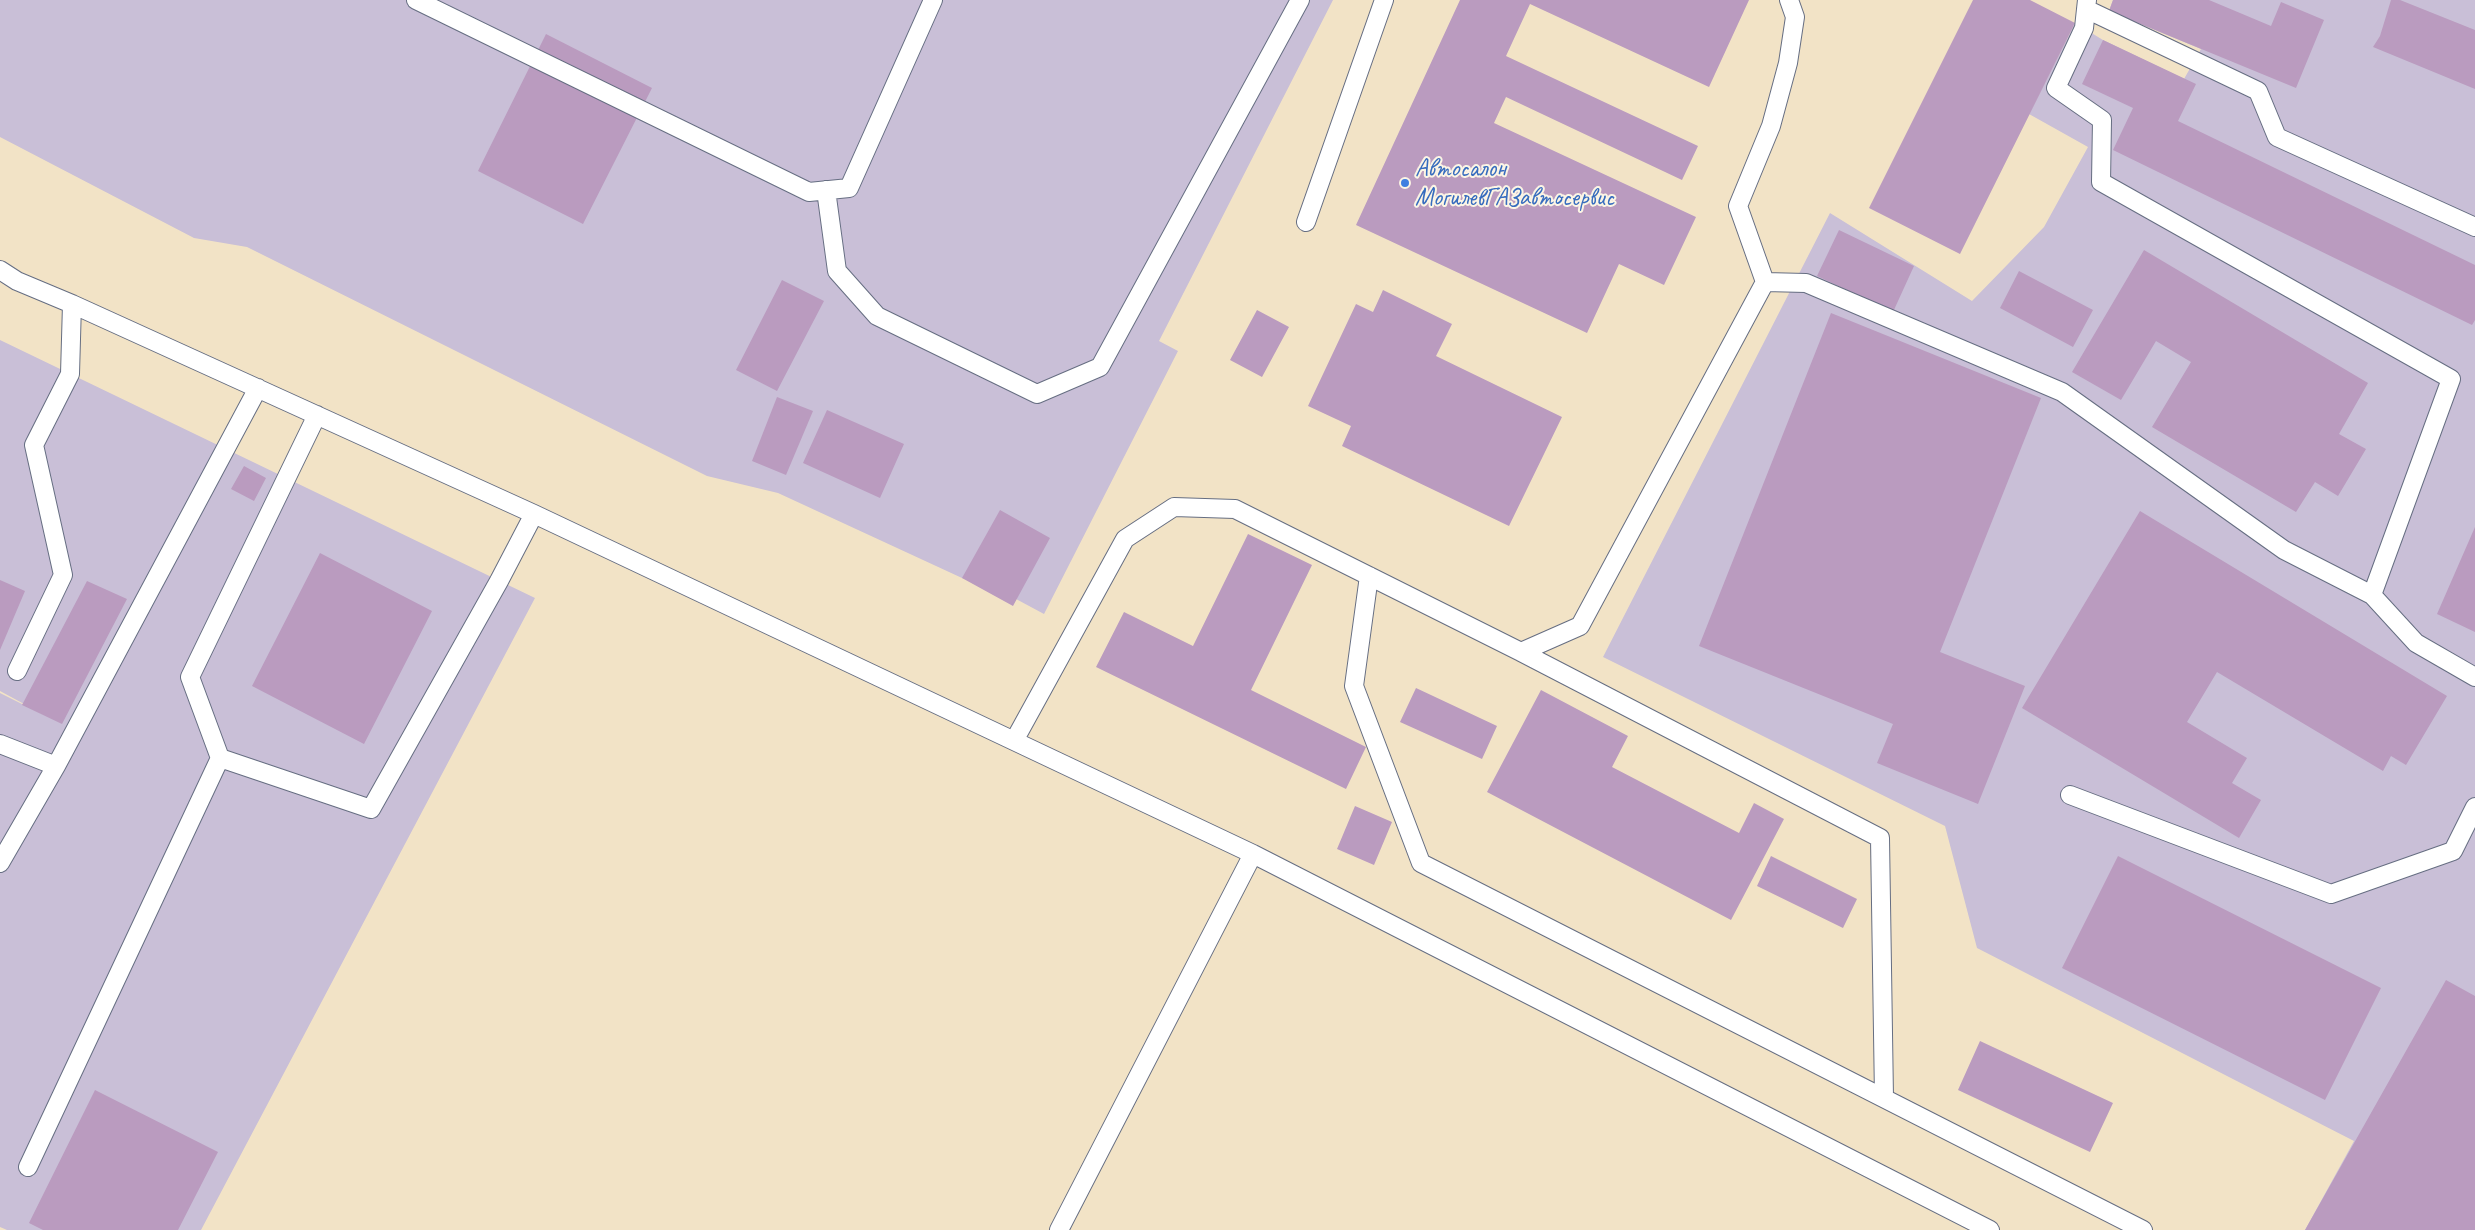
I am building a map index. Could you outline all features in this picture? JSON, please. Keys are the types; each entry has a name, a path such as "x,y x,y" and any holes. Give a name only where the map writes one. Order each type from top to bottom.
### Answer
{"lane":[{"path":"416,0 809,192 849,188 933,0"},
{"path":"826,190 837,271 878,316 1037,394 1100,367 1300,0"},
{"path":"1306,222 1384,0"},
{"path":"1522,652 1580,626 1765,282 1738,206 1771,126 1788,63 1795,16 1789,0"},
{"path":"2372,595 2451,379 2101,182 2102,120 2056,88 2084,28 2086,4 2258,91 2277,137 2475,227"},
{"path":"0,270 17,281 317,414 534,514 1253,854 1990,1230"},
{"path":"1765,282 1806,283 2062,392 2284,550 2372,595 2416,643 2475,677"},
{"path":"17,671 62,575 34,445 70,374 72,304"},
{"path":"0,864 56,766 258,388"},
{"path":"28,1167 220,758 190,677 317,414"},
{"path":"1014,741 1125,539 1174,507 1234,510 1522,652 1880,838 1884,1098"},
{"path":"220,758 371,809 499,581 534,514"},
{"path":"1369,576 1354,686 1421,864 2143,1230"},
{"path":"0,744 56,766"},
{"path":"2070,795 2331,894 2453,851 2475,807"},
{"path":"1059,1230 1253,854"}],"shaded area":[{"path":"0,0 1333,0 1159,341 1178,351 1044,614 1016,599 962,578 778,493 707,476 247,247 194,238 0,137"},
{"path":"2113,0 2475,0 2475,1230 2305,1230 2354,1141 1977,948 1945,826 1603,657 1830,213 1972,301 2044,227 2088,147 2029,114 2075,23 2103,40 2184,79 2201,49 2109,11"},
{"path":"0,340 535,598 201,1230 7,1230 0,1227 0,693 48,717 0,691"}],"building":[{"path":"1460,0 1749,0 1709,87 1530,4 1506,56 1698,146 1682,180 1506,97 1494,123 1696,217 1664,285 1619,264 1587,333 1356,225"},
{"path":"1973,0 2030,0 2075,23 1960,254 1869,208"},
{"path":"2113,0 2209,0 2271,26 2281,2 2324,20 2296,88 2109,11"},
{"path":"2391,0 2400,0 2475,30 2475,89 2373,47 2380,36"},
{"path":"546,34 652,88 583,224 478,171"},
{"path":"2103,40 2196,84 2178,121 2475,265 2475,320 2472,325 2113,150 2133,108 2082,84"},
{"path":"1839,230 1914,266 1893,312 1817,276"},
{"path":"2144,250 2368,383 2339,434 2366,449 2338,496 2315,482 2296,512 2152,427 2191,362 2156,341 2121,400 2072,372"},
{"path":"2019,271 2093,310 2073,347 2000,308"},
{"path":"782,280 824,301 777,391 736,370"},
{"path":"1383,290 1452,324 1436,356 1562,417 1509,526 1342,446 1351,426 1308,406 1356,304 1373,312"},
{"path":"1257,310 1289,327 1262,377 1230,360"},
{"path":"1831,313 2041,398 1940,652 2025,686 1978,804 1877,763 1893,724 1699,646"},
{"path":"777,397 813,411 786,475 752,461"},
{"path":"827,410 904,444 880,498 803,463"},
{"path":"244,466 266,478 254,501 231,489"},
{"path":"1000,510 1050,538 1013,606 962,578"},
{"path":"2140,511 2447,696 2406,765 2391,756 2383,771 2217,672 2187,722 2247,758 2232,783 2261,800 2239,838 2022,708"},
{"path":"2475,527 2475,632 2437,614"},
{"path":"1248,534 1312,565 1251,690 1366,747 1346,789 1096,667 1124,612 1193,646"},
{"path":"320,553 432,611 364,744 252,686"},
{"path":"0,580 25,591 0,650"},
{"path":"87,581 127,599 62,724 22,705"},
{"path":"1416,688 1497,726 1482,759 1400,722"},
{"path":"1541,690 1628,736 1612,767 1739,833 1754,803 1784,819 1731,920 1487,792"},
{"path":"1355,806 1392,822 1374,865 1337,849"},
{"path":"1771,856 1857,899 1843,928 1757,886"},
{"path":"2118,856 2381,988 2325,1100 2062,968"},
{"path":"2446,980 2475,996 2475,1230 2305,1230"},
{"path":"1980,1041 2113,1103 2090,1152 1958,1090"},
{"path":"95,1090 218,1152 178,1230 43,1230 29,1223"}],"place":[{"name":"Автосалон МогилевГАЗавтосервис","path":"1405,183"}]}
